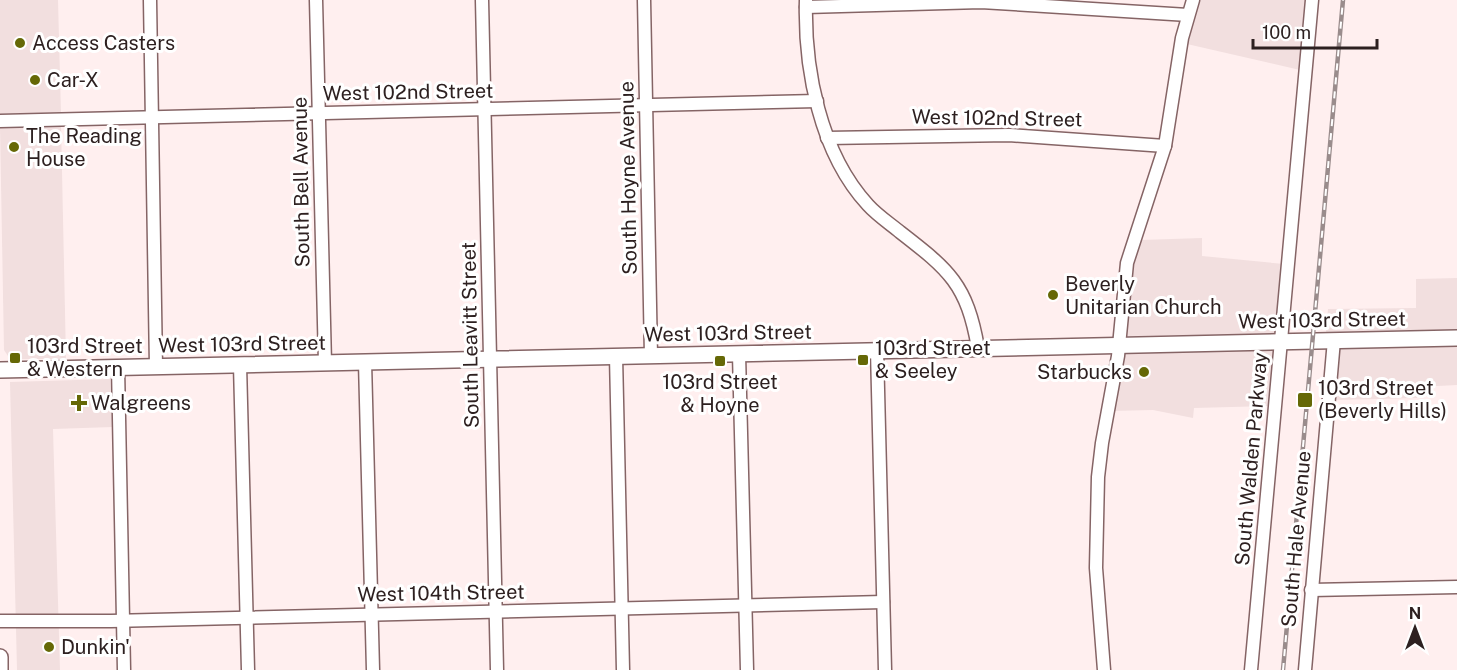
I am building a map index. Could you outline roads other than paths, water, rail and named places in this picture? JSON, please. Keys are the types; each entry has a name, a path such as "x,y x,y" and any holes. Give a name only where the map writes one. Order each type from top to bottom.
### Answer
{"main road":[{"name":"West 103rd Street","path":"0,370 1457,338"},
{"path":"0,657 0,670"}],"street":[{"path":"150,0 156,367"},
{"name":"South Bell Avenue","path":"316,0 325,363"},
{"name":"South Leavitt Street","path":"482,0 497,670"},
{"name":"South Hoyne Avenue","path":"644,0 651,356"},
{"path":"1104,670 1096,568 1098,488 1102,443 1120,345 1127,263 1165,146 1188,15 1193,0"},
{"name":"South Walden Parkway","path":"1251,670 1312,0"},
{"path":"978,348 965,297 952,277 934,259 869,206 851,183 828,138 817,101 806,4 981,2 1188,15"},
{"name":"West 102nd Street","path":"0,121 817,101"},
{"name":"West 102nd Street","path":"828,138 999,135 1165,146"},
{"name":"South Hale Avenue","path":"1305,670 1334,340"},
{"path":"877,350 885,670"},
{"path":"739,354 747,670"},
{"path":"616,356 623,670"},
{"path":"365,362 373,670"},
{"path":"240,365 248,670"},
{"path":"118,368 124,670"},
{"path":"1311,590 1457,587"},
{"name":"West 104th Street","path":"0,621 123,621 883,602"}],"railway":[{"path":"1283,670 1343,0"}],"place":[{"name":"Access Casters","path":"20,43"},
{"name":"Car-X","path":"35,80"},
{"name":"The Reading House","path":"14,147"},
{"name":"Beverly Unitarian Church","path":"1053,295"},
{"name":"103rd Street & Western","path":"15,358"},
{"name":"103rd Street & Seeley","path":"863,360"},
{"name":"103rd Street & Hoyne","path":"720,361"},
{"name":"Starbucks","path":"1144,372"},
{"name":"103rd Street (Beverly Hills)","path":"1305,400"},
{"name":"Walgreens","path":"79,403"},
{"name":"Dunkin'","path":"49,647"}]}
